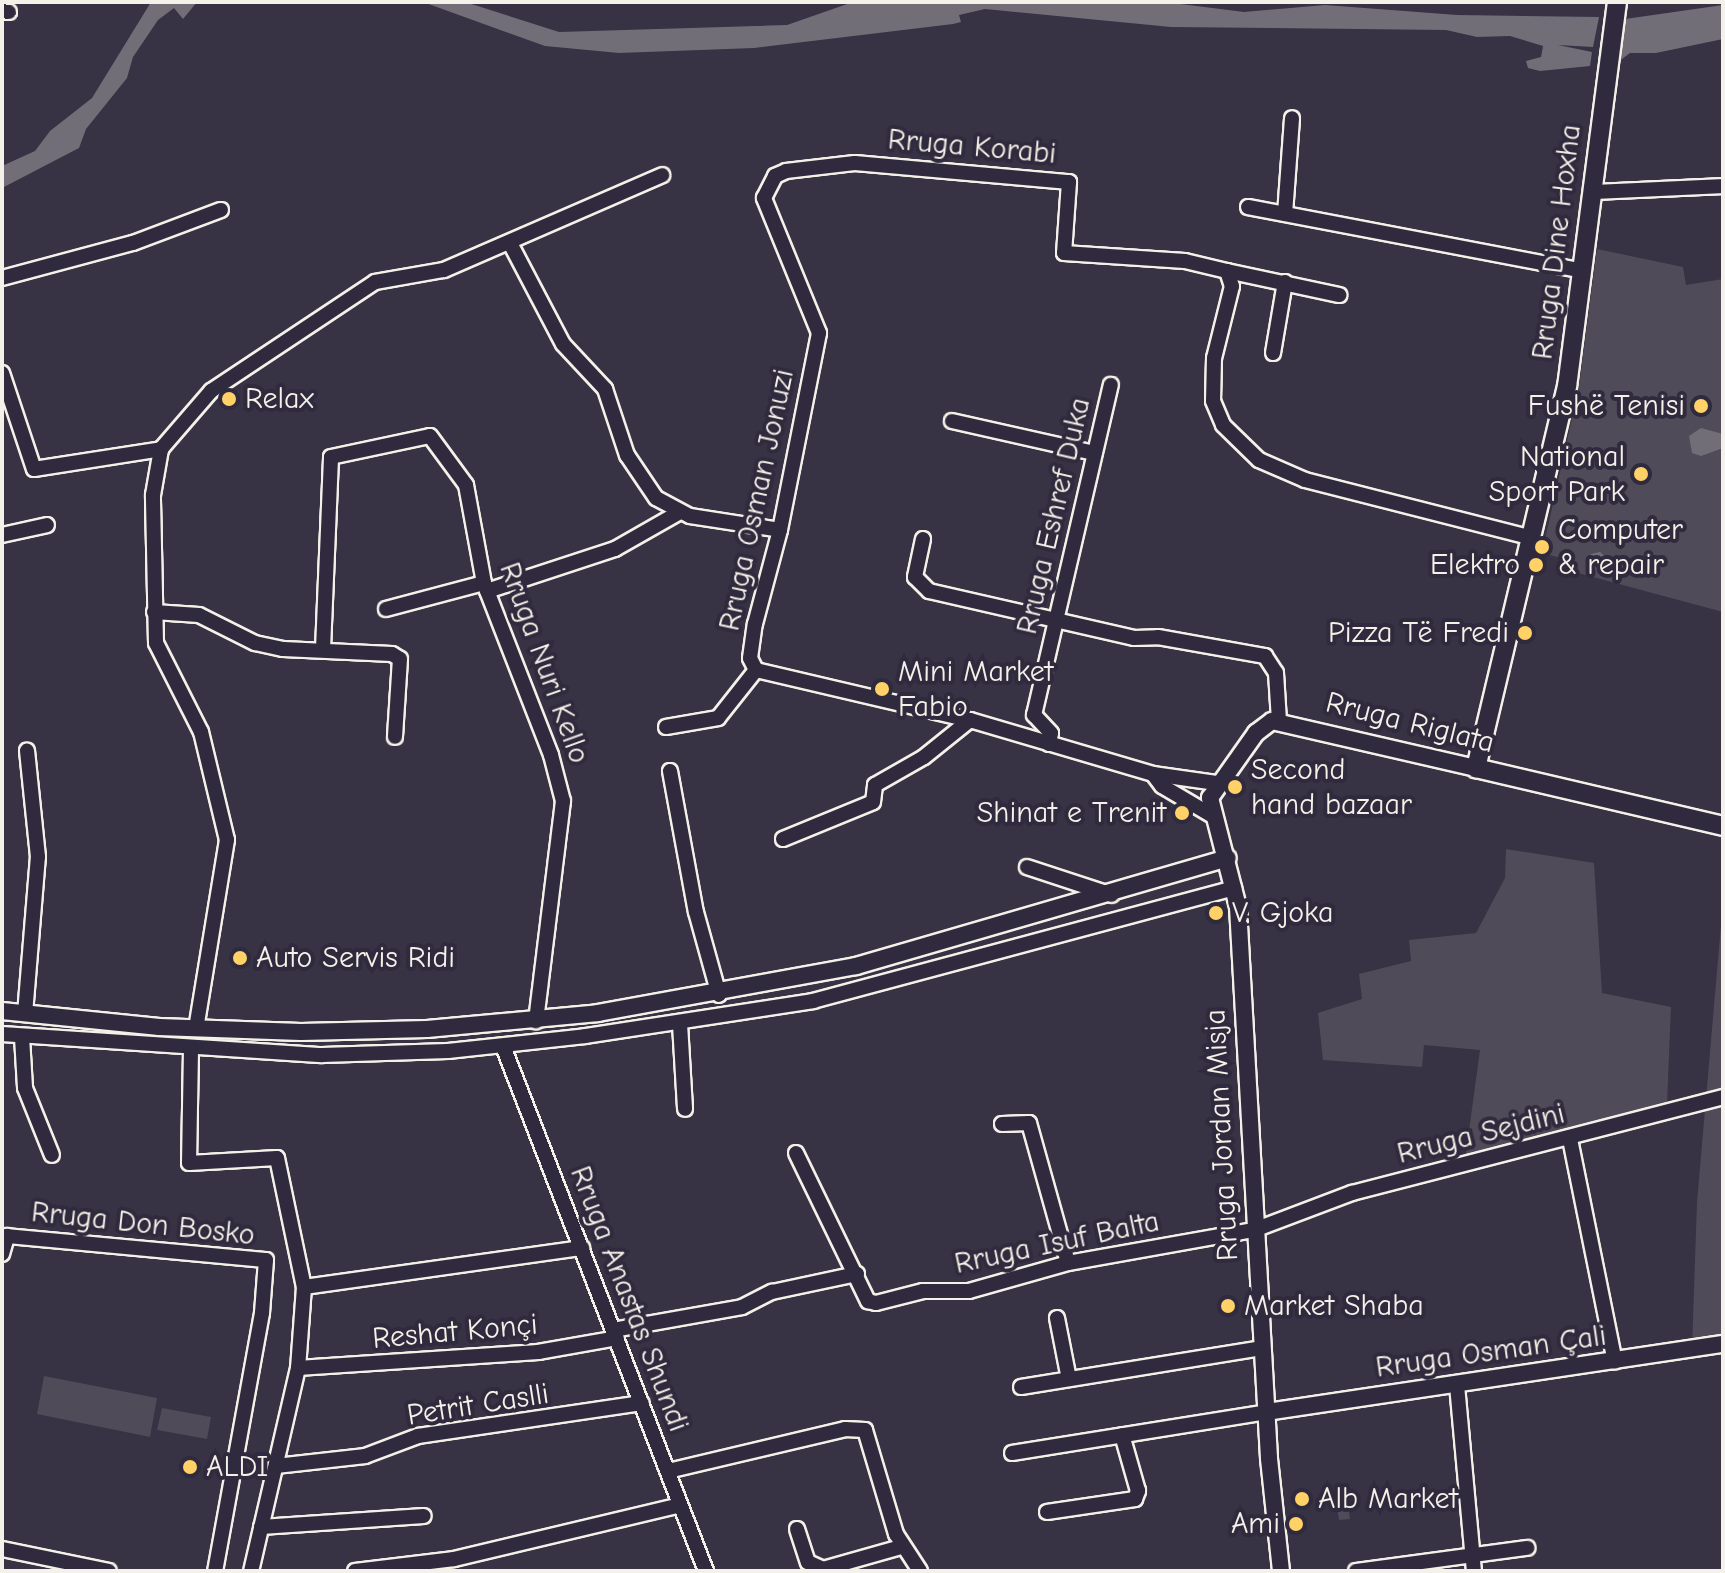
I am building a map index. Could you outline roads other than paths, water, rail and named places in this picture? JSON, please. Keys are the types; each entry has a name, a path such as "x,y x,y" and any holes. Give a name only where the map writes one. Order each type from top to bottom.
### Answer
{"main road":[{"name":"Rruga Dine Hoxha","path":"1476,768 1560,425 1596,192 1602,92 1617,2"},
{"name":"Rruga Riglata","path":"1476,768 1723,826"}],"street":[{"path":"1285,214 1292,118"},
{"name":"Rruga Korabi","path":"770,183 786,171 855,163 1069,182 1064,253 1185,261 1227,271"},
{"path":"196,1029 227,840 201,732 156,643 153,495 161,449 211,391 375,282 444,270 662,175"},
{"name":"Rruga Osman Jonuzi","path":"770,183 766,206 819,333 780,530 752,644 756,670 970,720 1153,774 1216,783"},
{"path":"1596,192 1723,186"},
{"path":"1248,207 1582,271"},
{"path":"2,278 133,243 221,210"},
{"path":"510,243 563,344 605,389 627,455 656,498 678,513 780,530"},
{"path":"1339,295 1227,271 1232,286 1214,358 1213,401 1223,425 1246,450 1288,475 1532,538"},
{"path":"1273,353 1285,282"},
{"path":"2,373 34,469 161,449"},
{"name":"Rruga Eshref Duka","path":"1049,744 1051,733 1034,715 1111,385"},
{"path":"952,421 1094,453"},
{"name":"Rruga Nuri Kello","path":"323,649 331,457 430,436 466,485 485,587 551,755 563,801 536,1021"},
{"path":"386,609 485,587 615,549 678,513"},
{"path":"2,535 47,525"},
{"path":"923,539 915,577 923,588 1134,638 1158,637 1265,656 1276,673 1279,721"},
{"path":"154,612 199,615 255,643 400,659 395,737"},
{"path":"666,727 718,718 756,670"},
{"path":"783,839 873,802 875,785 924,757 970,720"},
{"name":"Rruga Riglata","path":"1216,783 1264,725 1279,721 1476,768"},
{"path":"25,1014 38,857 27,751"},
{"path":"670,771 696,912 719,995"},
{"name":"Rruga Osman Jonuzi","path":"1153,774 1162,786 1211,815"},
{"path":"2,1034 191,1050 322,1055 503,1046 680,1024 872,987 1234,888 1228,858 1211,815 1210,798 1216,783"},
{"path":"2,1011 196,1029 347,1031 536,1021 719,995 856,966 1112,895 1228,858"},
{"path":"1027,867 1112,895"},
{"name":"Rruga Jordan Misja","path":"1234,888 1254,1230 1281,1571"},
{"path":"680,1024 685,1109"},
{"path":"22,1037 25,1088 52,1155"},
{"name":"Rruga Anastas Shundi","path":"503,1046 706,1571"},
{"path":"191,1050 189,1163 277,1158 304,1287 298,1368 251,1571"},
{"name":"Rruga Sejdini","path":"1254,1230 1352,1193 1723,1097"},
{"path":"1002,1124 1029,1123 1068,1263"},
{"path":"1570,1139 1615,1362"},
{"path":"615,1334 742,1307 772,1292 857,1274 796,1153"},
{"name":"Rruga Isuf Balta","path":"857,1274 871,1303 923,1291 969,1291 1068,1263 1254,1230"},
{"name":"Rruga Don Bosko","path":"2,1254 7,1236 266,1260 260,1327 215,1571"},
{"path":"304,1287 582,1248"},
{"path":"1057,1318 1069,1379"},
{"name":"Reshat Konçi","path":"298,1368 453,1360 615,1334"},
{"name":"Rruga Osman Çali","path":"1267,1412 1723,1344"},
{"path":"1021,1387 1263,1348"},
{"path":"1457,1385 1474,1571"},
{"name":"Petrit Caslli","path":"276,1466 365,1456 418,1436 642,1403"},
{"path":"1012,1453 1267,1412"},
{"path":"668,1471 845,1429 865,1430 901,1547 920,1571"},
{"path":"1047,1512 1135,1499 1138,1491 1122,1435"},
{"path":"355,1571 487,1553 680,1505"},
{"path":"261,1527 424,1516"},
{"path":"797,1529 808,1562 823,1569 901,1547"},
{"path":"1356,1571 1527,1548"},
{"path":"2,1549 109,1571"}],"place":[{"name":"Relax","path":"229,399"},
{"name":"Fushë Tenisi","path":"1701,406"},
{"name":"National Sport Park","path":"1641,474"},
{"name":"Computer & repair","path":"1542,547"},
{"name":"Elektro","path":"1536,565"},
{"name":"Pizza Të Fredi","path":"1525,633"},
{"name":"Mini Market Fabio","path":"882,689"},
{"name":"Second hand bazaar","path":"1235,787"},
{"name":"Shinat e Trenit","path":"1182,813"},
{"name":"V. Gjoka","path":"1216,913"},
{"name":"Auto Servis Ridi","path":"240,958"},
{"name":"Market Shaba","path":"1228,1306"},
{"name":"ALDI","path":"190,1467"},
{"name":"Alb Market","path":"1302,1499"},
{"name":"Ami","path":"1296,1524"}]}
